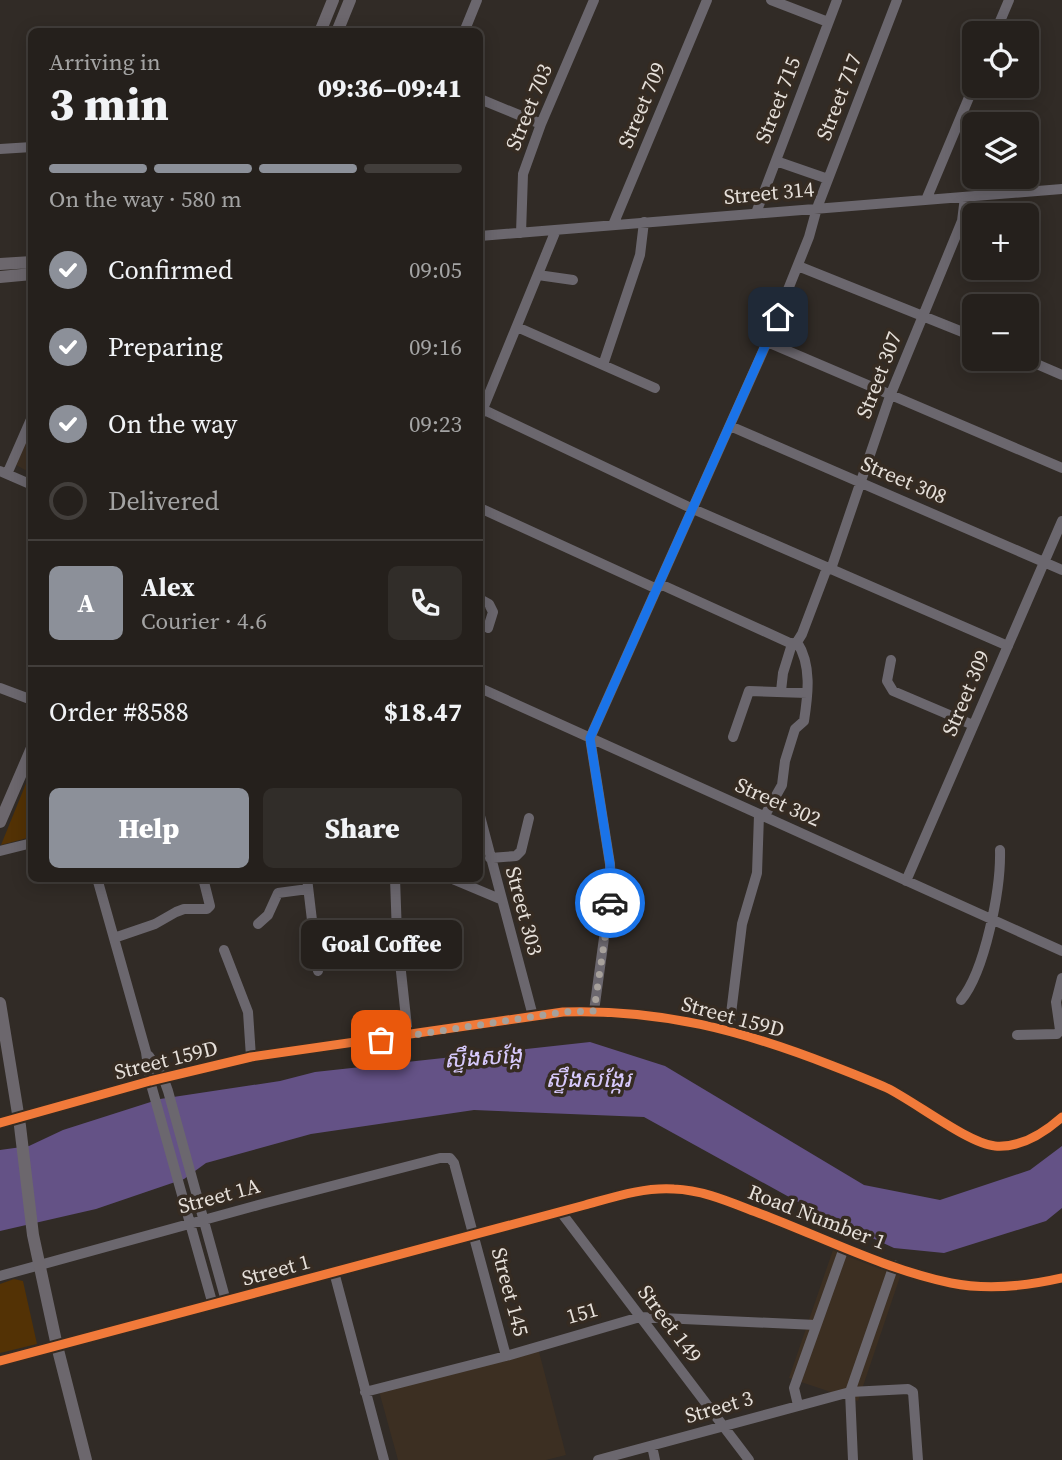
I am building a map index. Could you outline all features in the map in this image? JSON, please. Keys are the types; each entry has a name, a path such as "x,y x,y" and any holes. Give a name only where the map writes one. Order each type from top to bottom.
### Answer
{"main road":[{"path":"322,28 333,0"},
{"path":"339,28 350,0"},
{"path":"0,264 28,262"},
{"path":"0,277 28,274"},
{"path":"0,822 3,805 28,756"},
{"path":"0,1003 19,1122 33,1236 86,1460"}],"street":[{"path":"466,28 477,0"},
{"name":"Street 703","path":"521,233 523,174 541,124 594,0"},
{"name":"Street 709","path":"613,225 707,0"},
{"path":"771,0 828,22"},
{"name":"Street 715","path":"756,213 837,0"},
{"name":"Street 717","path":"590,738 767,342 897,0"},
{"path":"1000,21 1009,0"},
{"path":"926,200 969,98"},
{"path":"483,100 541,124"},
{"path":"0,149 28,147"},
{"path":"776,160 828,179"},
{"name":"Street 314","path":"483,236 1062,189"},
{"name":"Street 307","path":"781,691 783,673 794,643 829,568 890,396 962,221 965,197"},
{"path":"603,365 640,255 644,222"},
{"path":"483,404 556,230"},
{"path":"798,266 962,331"},
{"path":"538,275 573,280"},
{"path":"517,327 655,388"},
{"path":"767,342 1062,468"},
{"path":"1039,365 1062,375"},
{"path":"483,412 692,509 1008,646"},
{"path":"28,425 3,472 28,483"},
{"name":"Street 308","path":"730,426 1062,570"},
{"path":"483,509 794,643 804,653 807,665 804,721 793,734 785,761 782,785 762,816 757,873 742,924 729,1030"},
{"name":"Street 309","path":"906,880 1061,525"},
{"path":"483,601 489,604 493,612 488,628"},
{"path":"891,660 887,681 893,691 973,725"},
{"path":"0,688 28,698"},
{"name":"Street 302","path":"483,689 1062,951"},
{"path":"733,737 749,691 807,693"},
{"path":"590,738 610,864 611,887 594,1011"},
{"path":"490,858 516,856 520,851 528,818"},
{"name":"Street 303","path":"483,829 533,1016"},
{"path":"0,851 28,844"},
{"path":"961,1000 975,978 991,919 1000,868 1000,850"},
{"path":"98,882 213,1305"},
{"path":"114,938 155,924 176,912 207,909 210,905 204,882"},
{"path":"395,882 397,935 408,1036"},
{"path":"460,882 500,899"},
{"path":"258,924 267,918 278,893 307,884 318,971"},
{"path":"223,950 248,1012 251,1057"},
{"path":"1017,1035 1057,1034 1061,1031 1056,1002 1062,978"},
{"name":"Street 159D","path":"0,1123 19,1122 163,1077 251,1057 533,1016 594,1011 675,1018 729,1030 798,1052 888,1088 993,1146 1005,1146 1031,1138 1062,1117"},
{"path":"146,1052 163,1077 168,1091 226,1301"},
{"name":"Street 1A","path":"0,1276 190,1223 428,1161 450,1158"},
{"name":"Street 145","path":"450,1158 454,1163 475,1234 506,1356"},
{"name":"Road Number 1","path":"560,1212 650,1190 687,1190 755,1212 844,1248 952,1283 1026,1284 1062,1278"},
{"name":"Street 1","path":"0,1361 560,1212"},
{"name":"Street 149","path":"560,1212 749,1460"},
{"path":"798,1405 794,1388 844,1248"},
{"path":"853,1460 850,1392 894,1265"},
{"path":"334,1272 384,1460"},
{"name":"151","path":"365,1392 506,1356 640,1317 816,1325"},
{"name":"Street 3","path":"598,1460 850,1392 908,1389 913,1392 918,1460"},
{"path":"652,1446 655,1460"}],"shaded area":[{"path":"28,436 28,471 16,465"},
{"path":"28,778 28,838 1,845"},
{"path":"835,1244 903,1268 858,1401 789,1378"},
{"path":"14,1279 23,1281 37,1344 0,1353 0,1284"},
{"path":"538,1348 566,1455 546,1460 398,1460 379,1391"}],"water":[{"name":"ស្ទឹងសង្កែរ","path":"590,1042 665,1066 864,1185 940,1200 1030,1170 1062,1146 1062,1208 1046,1221 944,1253 894,1248 818,1213 644,1117 474,1110 311,1134 206,1163 184,1179 96,1209 0,1231 0,1150 29,1146 63,1130 160,1099 280,1081 315,1072"}],"cycle path":[{"path":"0,1123 150,1081 251,1057 563,1012 668,1018 766,1042 887,1088 971,1138 995,1146 1022,1142 1047,1129 1062,1117"},
{"path":"0,1361 618,1196 663,1189 685,1190 718,1198 879,1262 951,1283 1007,1286 1062,1278"}],"way so far":[{"path":"381,1040 563,1012 594,1011 610,903"}],"place":[{"name":"Goal Coffee","path":"381,1040"}],"route":[{"path":"610,903 610,864 590,738 778,317"}],"water label":[{"name":"ស្ទឹងសង្កែ","path":"483,1057"}]}
